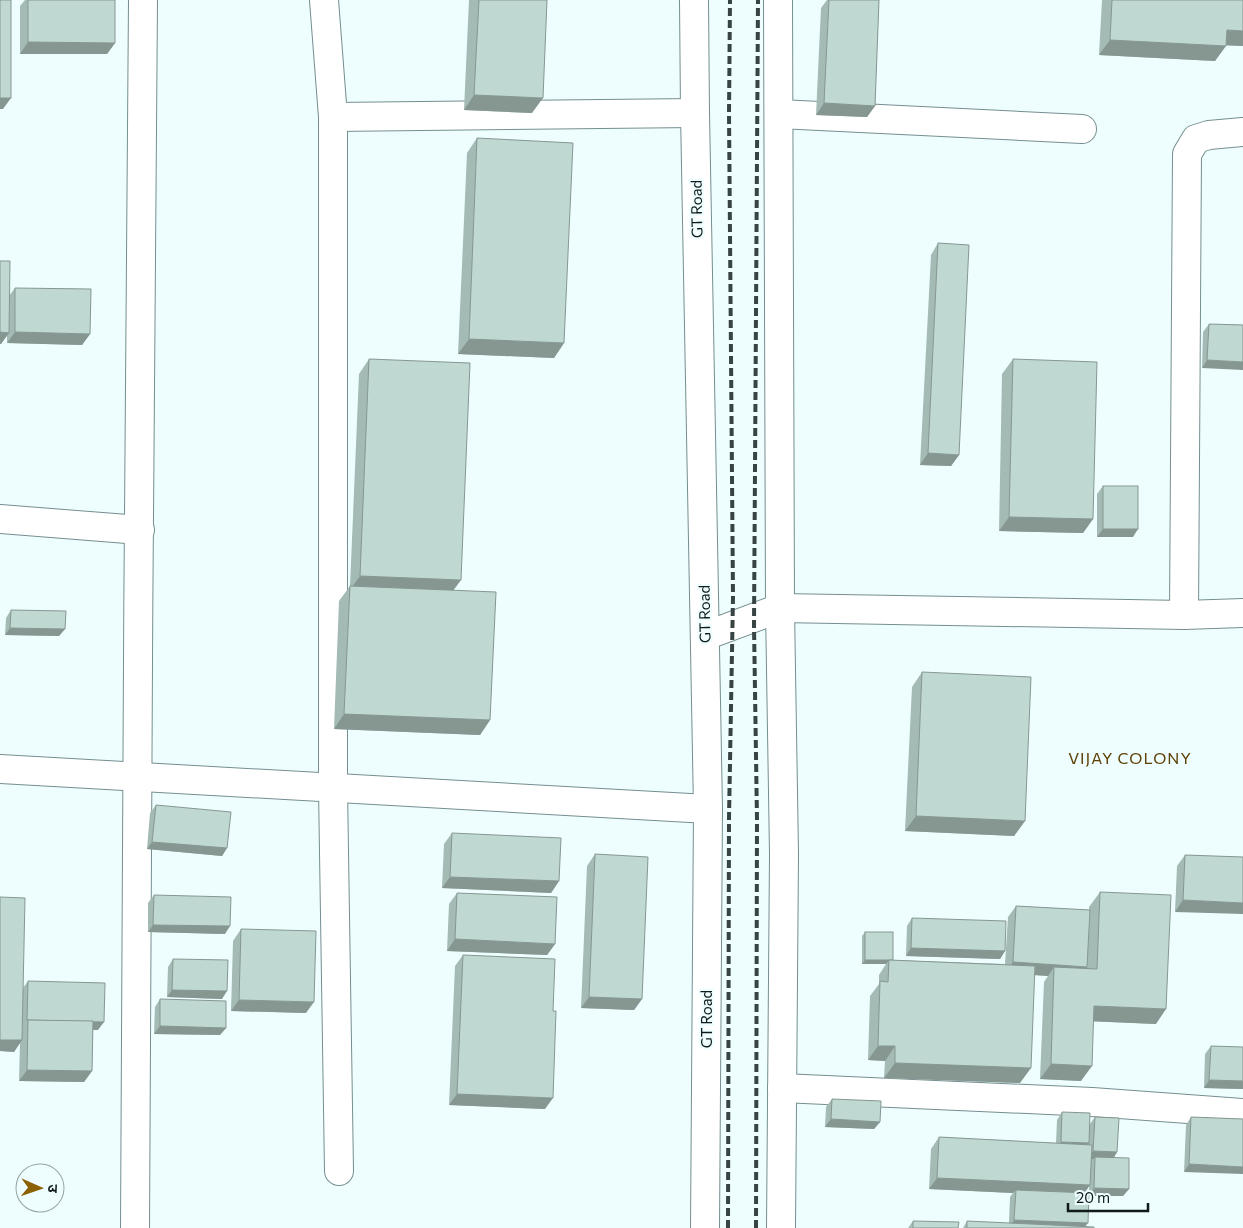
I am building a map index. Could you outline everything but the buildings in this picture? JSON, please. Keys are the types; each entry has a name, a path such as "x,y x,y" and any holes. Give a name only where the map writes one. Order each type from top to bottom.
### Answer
{"main road":[{"path":"135,1228 136,777 144,0"},
{"path":"324,0 333,118 333,788 339,1171"},
{"name":"GT Road","path":"694,0 694,113 708,809 705,1228"},
{"path":"778,0 780,608 784,854 781,1228"},
{"path":"333,118 694,113"},
{"path":"779,114 1082,129"},
{"path":"1184,615 1188,154 1196,139 1209,135 1243,132"},
{"path":"0,519 140,530"},
{"path":"705,636 780,608 1184,615 1243,613"},
{"path":"0,769 708,809"},
{"path":"782,1088 1092,1102 1243,1113"}],"railway":[{"path":"728,1228 729,818 733,597 729,114 730,0"},
{"path":"756,1228 757,820 754,626 758,0"}],"district":[{"name":"VIJAY COLONY","path":"1130,757"}]}
